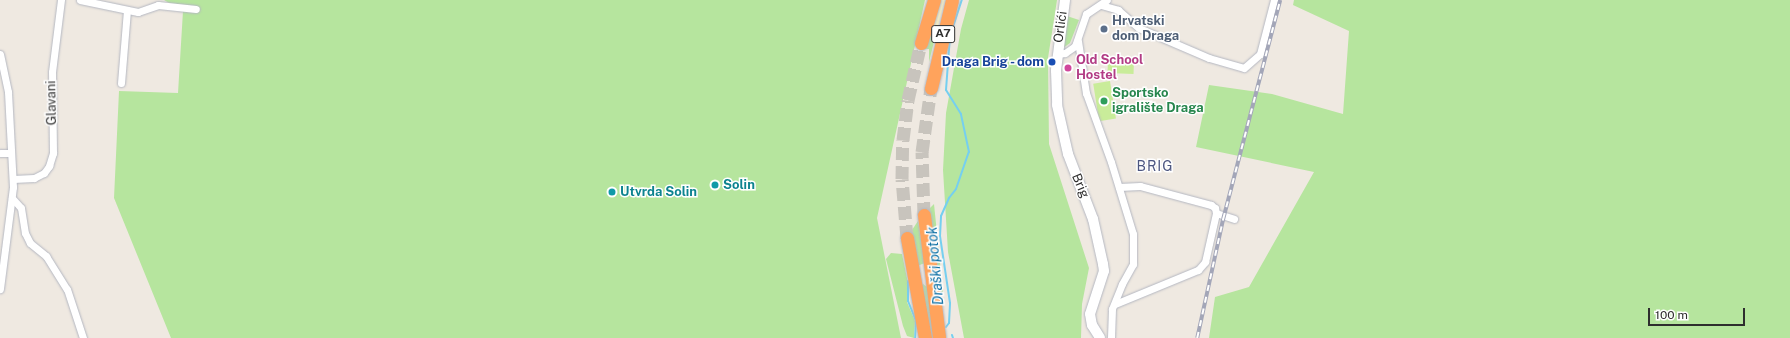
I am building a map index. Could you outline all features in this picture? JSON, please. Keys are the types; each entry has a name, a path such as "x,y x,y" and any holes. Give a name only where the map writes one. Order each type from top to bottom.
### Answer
{"highway":[{"path":"926,23 928,0"},
{"name":"A7","path":"921,43 934,0"},
{"name":"A7","path":"931,88 934,69 952,0"},
{"path":"924,215 939,338"},
{"path":"908,238 925,338"}],"street":[{"name":"Glavani","path":"13,179 34,178 44,173 49,166 53,153 52,72 61,0"},
{"path":"80,0 138,12 158,5 196,9"},
{"name":"Orlići","path":"1057,54 1065,0"},
{"path":"1057,54 1070,50 1078,40 1086,14 1104,2 1118,10 1139,28 1209,58 1244,68 1260,54 1274,0"},
{"path":"121,83 127,10"},
{"path":"1078,40 1086,93 1119,187 1133,234 1133,264 1115,304 1111,318 1112,338"},
{"path":"0,54 8,92 13,179 12,198 0,289"},
{"name":"Brig","path":"1057,54 1057,106 1063,135 1073,169 1093,219 1104,270 1090,314 1092,324 1100,338"},
{"path":"0,153 11,153"},
{"path":"1115,304 1198,270 1205,262 1216,213 1215,208 1211,206 1140,186 1119,187"},
{"path":"12,198 21,208 24,229 30,243 46,256 67,289 83,338"},
{"path":"1216,213 1234,218"}],"green space":[{"path":"164,0 925,0 877,218 901,338 171,338 114,198 119,91 178,93 183,11"},
{"path":"969,0 1057,0 1048,58 1049,144 1089,268 1082,304 1081,338 964,338 948,252 943,170 946,113 961,29"},
{"path":"1294,0 1790,0 1790,338 1209,338 1215,297 1249,287 1314,172 1196,147 1209,85 1272,94 1343,114 1349,31 1293,5"},
{"path":"1067,16 1079,20 1070,43 1063,48"},
{"path":"930,27 937,30 929,62 929,49 924,49"},
{"path":"1108,60 1134,61 1134,74 1108,73"},
{"name":"Sportsko igralište Draga","path":"1110,81 1116,119 1099,121 1093,84"},
{"path":"934,204 943,292 941,293 929,209"},
{"path":"918,221 925,263 917,266 912,230"},
{"path":"891,253 902,254 908,283 907,302 915,321 914,338 907,336 903,326 886,259"},
{"path":"923,284 927,287 935,338 930,338 920,287"}],"sand":[{"path":"939,0 945,0 937,30 930,27"}],"waterway":[{"name":"Draški potok","path":"946,327 949,323 950,303 940,236 941,216 949,198 956,189 969,152 961,114 946,90 950,36 962,0"},
{"path":"908,281 908,301 916,321 915,338"}],"tunnel":[{"path":"907,238 902,179 903,140 908,100 921,43"},
{"path":"924,215 922,152 931,88"}],"railway":[{"path":"1197,338 1223,219 1280,0"}],"place":[{"name":"Hrvatski dom Draga","path":"1104,29"},
{"name":"Draga Brig - dom","path":"1052,62"},
{"name":"Old School Hostel","path":"1068,68"},
{"name":"Sportsko igralište Draga","path":"1104,101"},
{"name":"Solin","path":"715,185"},
{"name":"Utvrda Solin","path":"612,192"}],"district":[{"name":"BRIG","path":"1155,166"}]}
